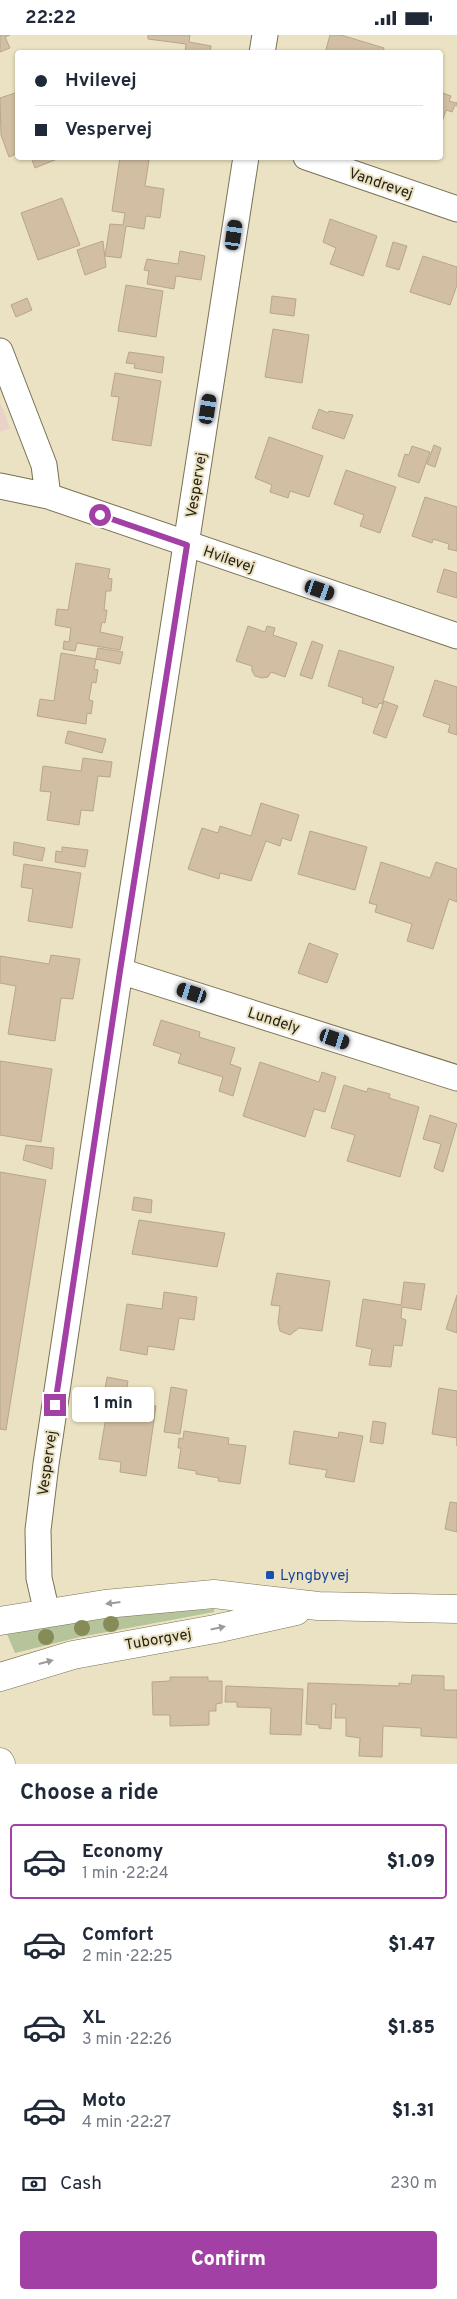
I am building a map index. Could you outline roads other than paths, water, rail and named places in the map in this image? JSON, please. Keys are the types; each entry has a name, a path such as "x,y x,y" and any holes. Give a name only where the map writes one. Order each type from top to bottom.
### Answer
{"street":[{"path":"262,50 265,35"},
{"name":"Vespervej","path":"47,1613 39,1578 38,1530 120,971 246,160"},
{"name":"Vandrevej","path":"315,160 457,209"},
{"path":"0,351 44,465 48,496"},
{"name":"Hvilevej","path":"0,486 48,496 457,636"},
{"name":"Lundely","path":"120,971 457,1078"},
{"name":"Tuborgvej","path":"0,1621 162,1598 214,1594 318,1605 457,1609"},
{"name":"Tuborgvej","path":"0,1677 73,1655 215,1629 318,1605"}],"place":[{"name":"Lyngbyvej","path":"270,1575"}]}
